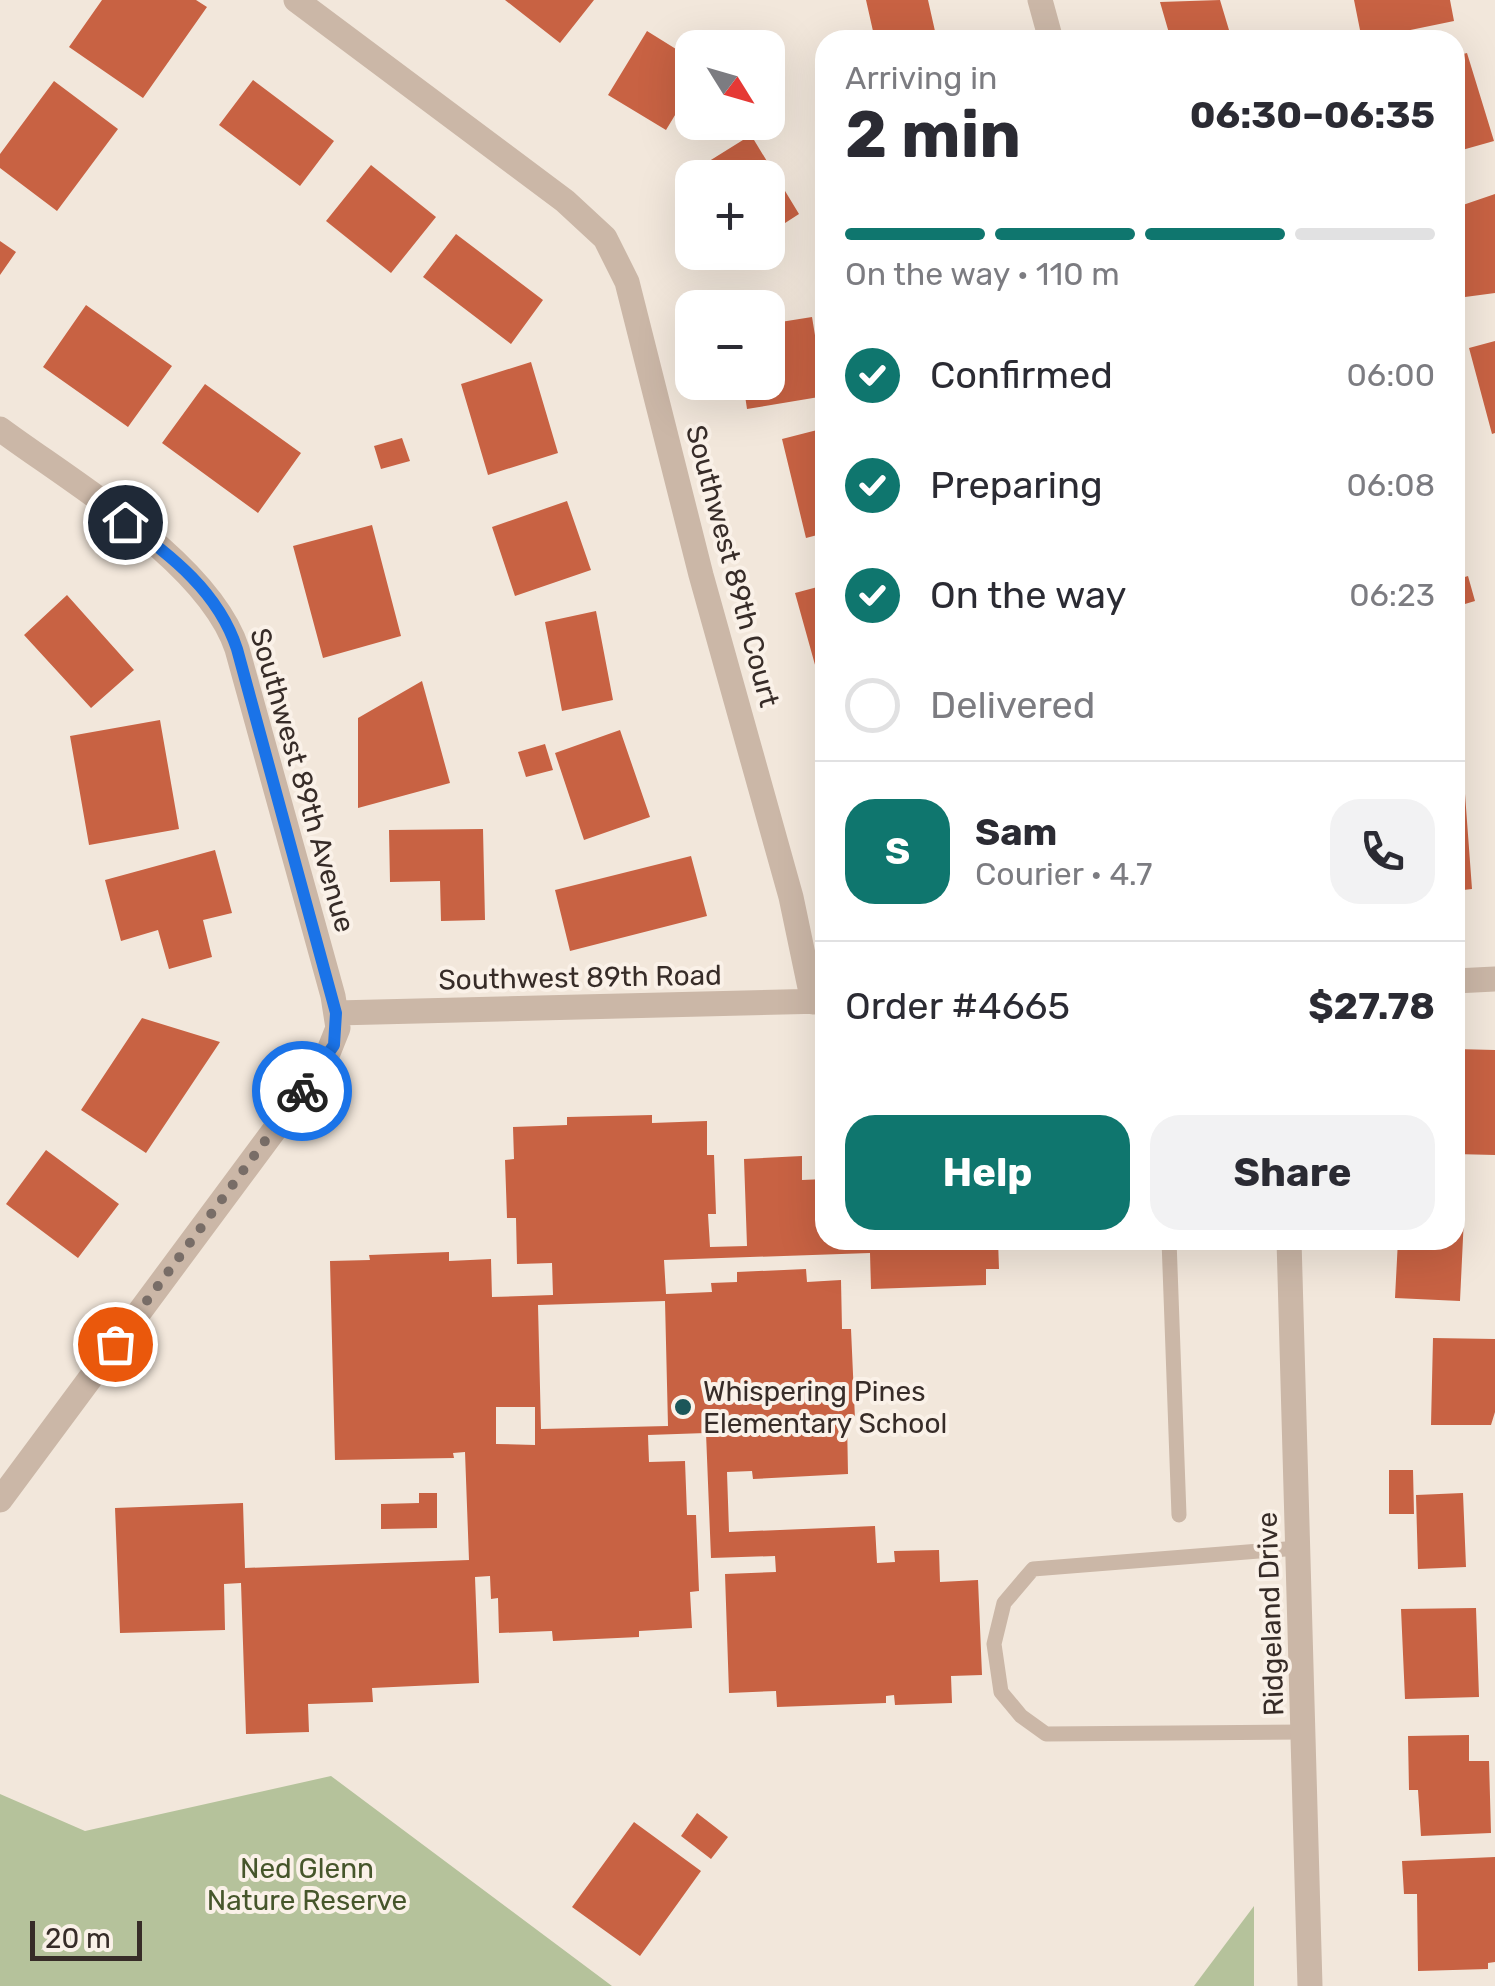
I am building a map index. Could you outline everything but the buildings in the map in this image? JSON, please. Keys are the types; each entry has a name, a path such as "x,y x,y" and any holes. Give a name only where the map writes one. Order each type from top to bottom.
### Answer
{"street":[{"name":"Southwest 89th Court","path":"296,0 565,201 605,238 616,255 637,316 702,575 815,986"},
{"path":"1040,0 1048,30"},
{"name":"Southwest 89th Avenue","path":"0,428 179,564 222,613 237,649 336,1013"},
{"path":"1465,981 1495,980"},
{"name":"Southwest 89th Road","path":"336,1013 815,1001"},
{"path":"0,1500 324,1062 334,1045 336,1013"},
{"name":"Ridgeland Drive","path":"1289,1250 1310,1986"}],"lane":[{"path":"1169,1250 1179,1515"},
{"path":"1298,1548 1033,1569 1004,1602 994,1644 1001,1692 1021,1716 1046,1734 1303,1732"}],"green space":[{"name":"Ned Glenn Nature Reserve","path":"331,1776 612,1986 0,1986 0,1794 85,1831"},
{"path":"1254,1906 1254,1986 1194,1986"}],"way so far":[{"path":"115,1344 302,1091"}],"place":[{"name":"Whispering Pines Elementary School","path":"683,1407"}],"route":[{"path":"125,522 212,597 237,649 336,1013 334,1045 302,1091"}]}
